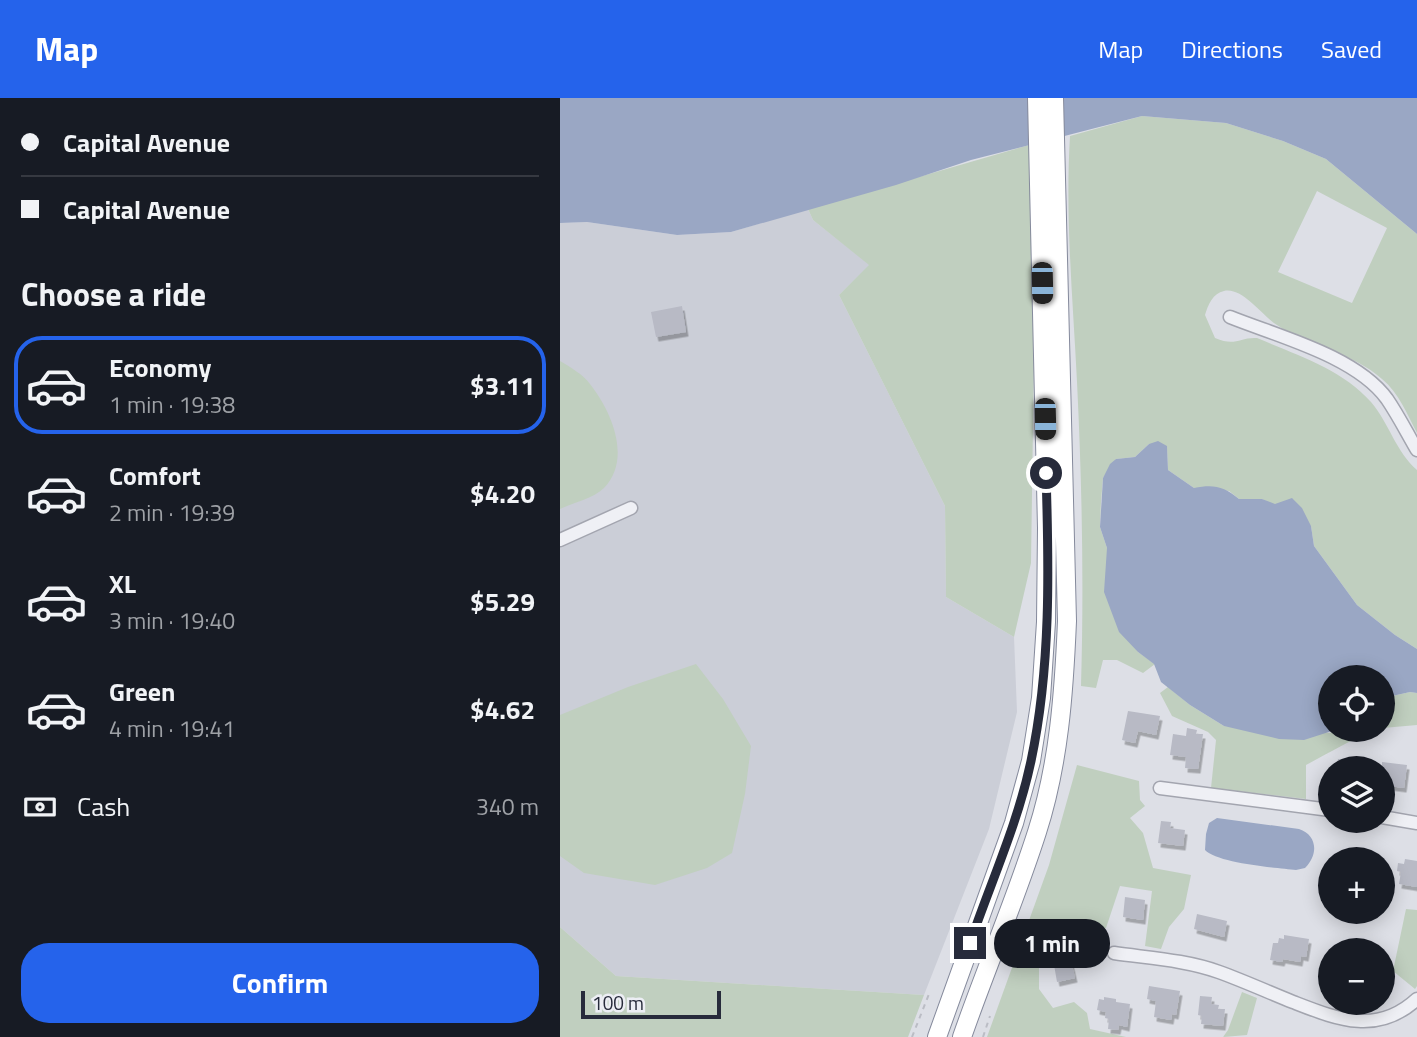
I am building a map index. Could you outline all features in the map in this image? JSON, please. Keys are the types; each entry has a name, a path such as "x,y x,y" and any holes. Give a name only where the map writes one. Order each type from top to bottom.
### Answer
{"highway":[{"path":"962,1037 1037,831 1053,764 1063,701 1067,621 1047,164 1037,98"},
{"path":"937,1037 1014,823 1031,761 1041,698 1048,569 1047,164 1054,98"}],"street":[{"path":"1230,317 1324,354 1358,373 1386,397 1417,450"},
{"path":"560,540 631,508"},
{"path":"1160,788 1318,808"},
{"path":"1395,819 1417,823"},
{"path":"1114,953 1211,969 1343,1020 1374,1021 1402,1013 1417,999"}],"path":[{"path":"912,1037 929,994"},
{"path":"983,1037 990,1016"}],"shaded area":[{"path":"808,209 813,220 870,265 839,295 945,506 946,597 1014,637 1017,712 989,829 924,995 616,976 560,927 560,223 587,222 677,235 731,232"}],"green space":[{"path":"1142,116 1226,123 1283,141 1326,159 1417,234 1417,433 1398,397 1382,379 1358,362 1290,333 1238,293 1224,291 1217,294 1205,315 1215,338 1233,342 1257,338 1318,364 1347,380 1371,402 1403,455 1417,470 1417,649 1357,605 1314,546 1311,526 1262,499 1239,499 1229,491 1194,488 1168,470 1167,447 1149,444 1135,457 1116,459 1103,478 1100,527 1107,548 1107,570 1138,652 1155,664 1143,673 1117,660 1103,660 1096,688 1081,686 1081,496 1069,228 1070,136","holes":["1317,191 1387,228 1352,303 1278,272"]},
{"path":"1029,145 1034,357 1031,563 1014,637 946,597 945,506 839,295 869,265 813,220 808,209"},
{"path":"560,361 584,377 598,395 611,422 618,450 617,463 604,488 560,509"},
{"path":"696,664 723,699 751,746 745,794 732,853 707,868 655,885 584,873 560,856 560,715 628,687"},
{"path":"1168,687 1190,705 1224,726 1318,732 1318,742 1348,742 1318,756 1306,765 1306,799 1211,788 1216,740 1208,732 1172,716 1160,693"},
{"path":"1417,693 1417,725 1395,727 1395,695"},
{"path":"1077,765 1139,781 1140,800 1145,806 1130,818 1143,833 1153,868 1191,875 1184,909 1169,927 1161,949 1145,946 1152,891 1120,886 1106,928 1096,932 1092,940 1050,925 1039,941 1039,989 1053,1008 1074,1002 1087,1013 1090,1029 1126,1037 987,1037 1049,865"},
{"path":"1406,909 1417,910 1415,989 1395,973"},
{"path":"560,927 616,976 924,995 908,1037 560,1037"},
{"path":"1242,992 1257,998 1247,1035 1223,1037 1228,1030"}],"water":[{"path":"560,98 1417,98 1417,234 1326,159 1283,141 1226,123 1142,116 971,160 896,185 731,232 677,235 587,222 560,223"},
{"path":"1158,441 1167,446 1168,470 1194,488 1218,487 1239,499 1262,499 1275,504 1292,498 1302,508 1311,526 1314,546 1357,605 1417,649 1417,693 1395,695 1395,665 1318,665 1318,735 1304,740 1279,739 1224,726 1190,705 1161,682 1154,664 1119,632 1104,592 1107,548 1100,527 1103,478 1110,464 1116,459 1135,457 1149,444"},
{"path":"1217,818 1299,829 1310,836 1314,846 1310,863 1305,868 1296,870 1248,864 1212,855 1205,850 1206,834 1209,823"}],"building":[{"path":"682,306 686,332 656,337 651,312"},
{"path":"1128,711 1160,716 1156,735 1138,731 1135,743 1122,740"},
{"path":"1187,728 1197,730 1196,734 1203,734 1198,769 1185,768 1186,757 1170,755 1173,734 1186,736"},
{"path":"1395,764 1407,765 1404,788 1395,787"},
{"path":"1161,821 1171,822 1170,828 1185,830 1183,846 1158,843"},
{"path":"1405,859 1417,861 1417,887 1399,884 1401,872 1397,871 1398,863 1404,864"},
{"path":"1125,897 1145,900 1143,920 1123,917"},
{"path":"1197,914 1227,921 1224,937 1194,929"},
{"path":"1064,931 1075,978 1057,982 1053,959 1045,960 1042,941 1053,939 1051,934"},
{"path":"1284,935 1309,939 1306,957 1301,956 1300,962 1270,960 1273,943 1278,943 1279,938 1284,939"},
{"path":"1149,986 1180,991 1176,1015 1172,1014 1171,1020 1154,1017 1156,1001 1147,999"},
{"path":"1200,996 1212,997 1211,1004 1219,1005 1218,1009 1225,1009 1223,1026 1201,1024 1202,1016 1198,1015"},
{"path":"1104,997 1130,1004 1127,1027 1119,1025 1118,1030 1108,1029 1109,1019 1105,1018 1106,1012 1097,1010 1099,999 1104,1000"}],"route":[{"path":"970,943 1014,823 1034,746 1041,698 1046,622 1046,473"}]}
